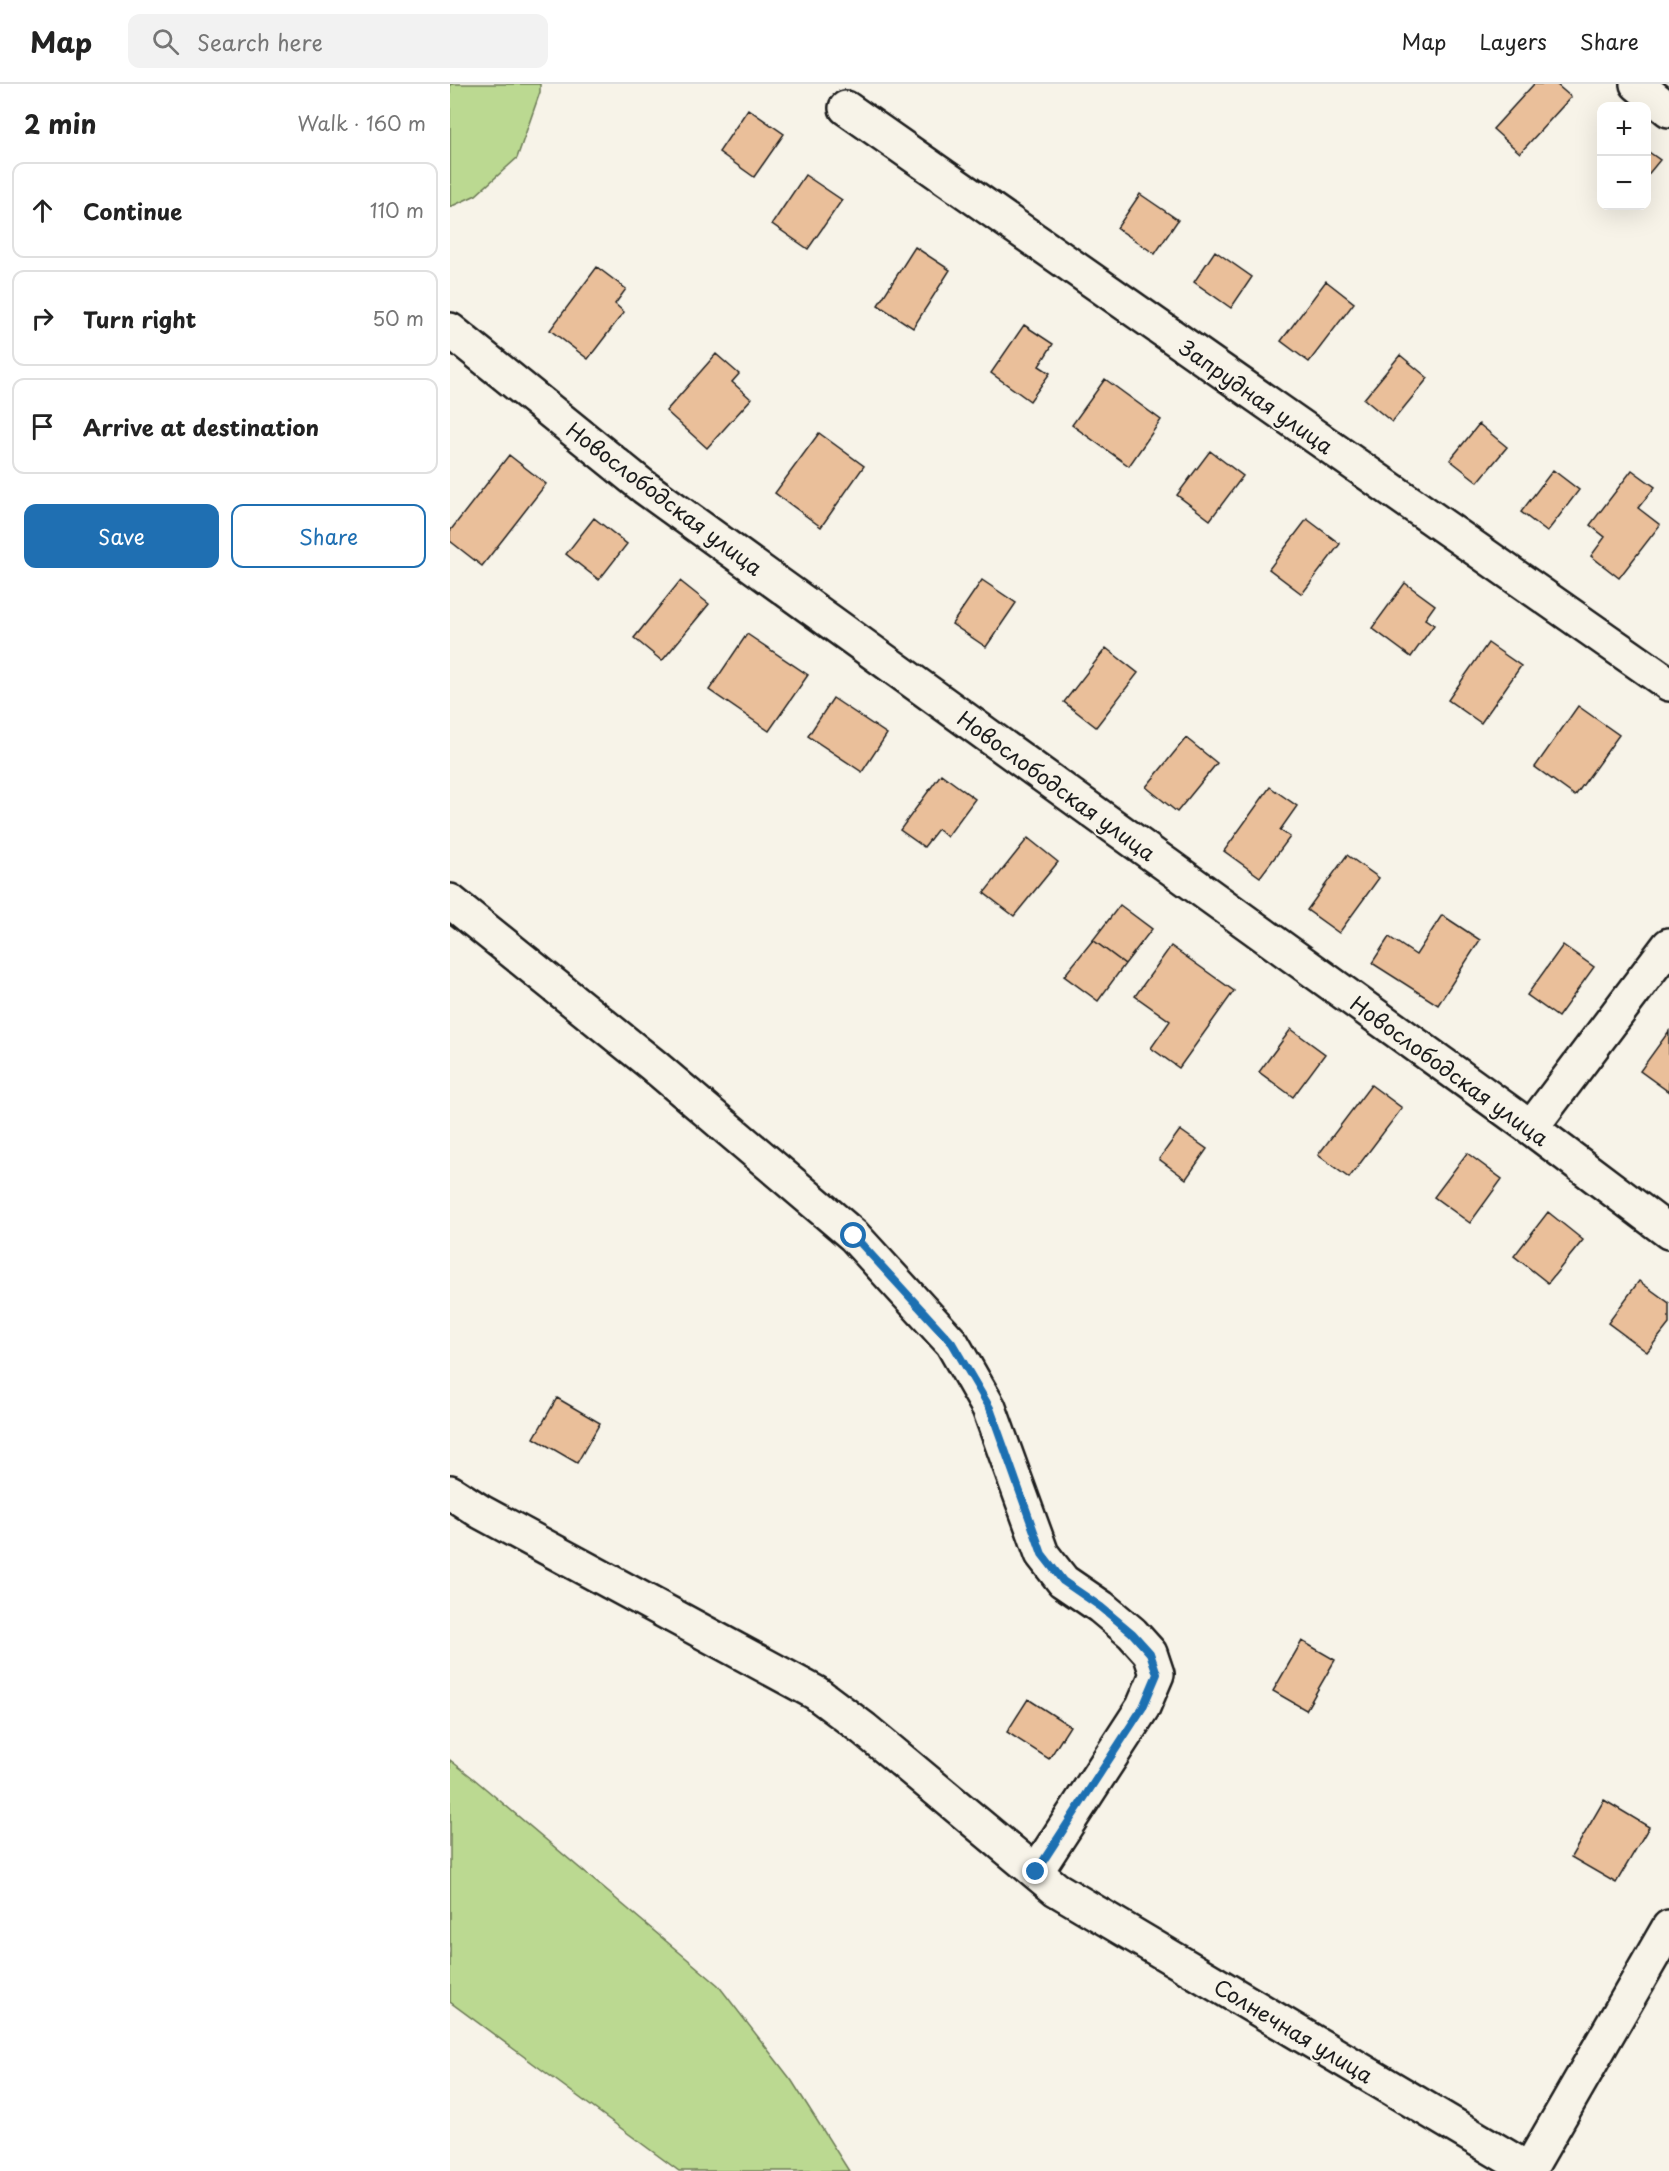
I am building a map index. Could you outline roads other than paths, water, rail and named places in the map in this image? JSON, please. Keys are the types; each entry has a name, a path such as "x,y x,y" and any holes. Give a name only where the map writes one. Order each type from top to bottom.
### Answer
{"street":[{"path":"1637,84 1669,110"},
{"name":"Запрудная улица","path":"846,108 1669,684"},
{"name":"Новослободская улица","path":"450,330 644,486 1531,1128 1669,1232"},
{"path":"450,901 653,1065 861,1244 952,1343 990,1408 1042,1554 1063,1581 1101,1607 1132,1633 1150,1653 1157,1674 1143,1707 1046,1881"},
{"path":"1531,1128 1669,945"},
{"name":"Солнечная улица","path":"450,1492 481,1512 816,1693 1046,1881 1530,2170"},
{"path":"1530,2170 1669,1927"}]}
